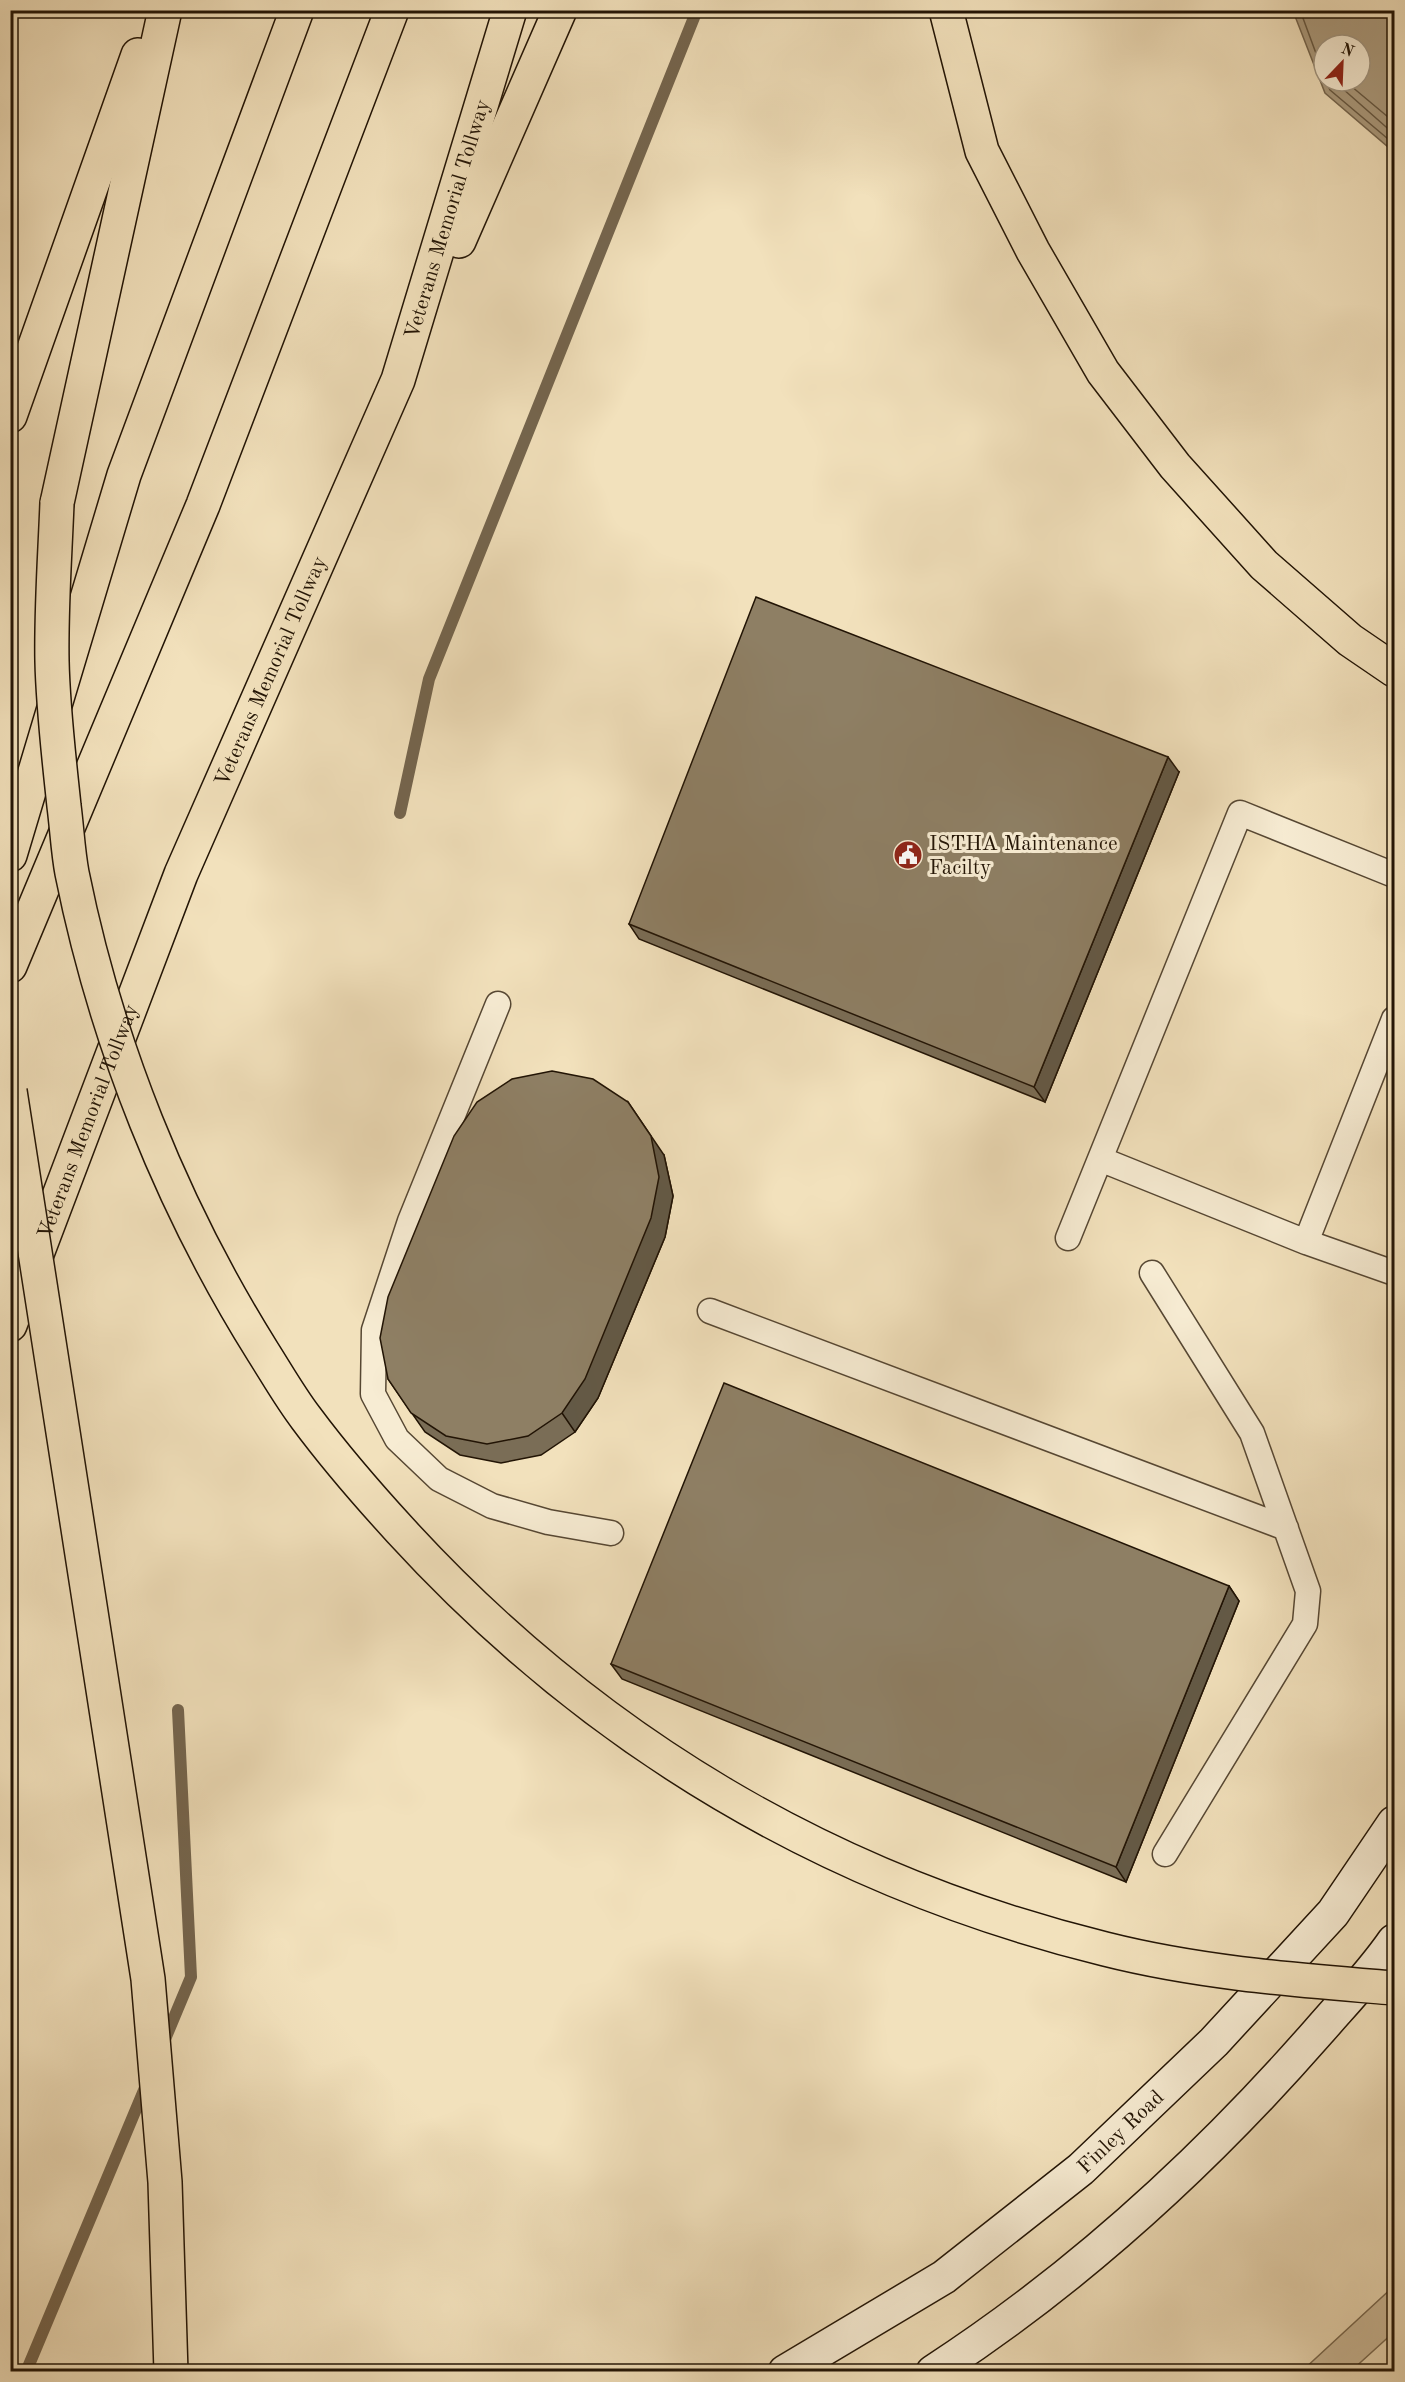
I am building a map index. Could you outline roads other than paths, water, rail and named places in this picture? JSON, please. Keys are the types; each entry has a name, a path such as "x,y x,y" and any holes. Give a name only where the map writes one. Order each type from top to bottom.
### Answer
{"highway":[{"path":"10,416 153,10"},
{"path":"165,10 57,503 52,662 59,762 72,869 111,1021 147,1122 216,1276 303,1416 358,1484 438,1571 508,1640 572,1692 655,1754 723,1797 812,1844 908,1887 1020,1926 1107,1950 1198,1968 1395,1988"},
{"path":"10,855 124,475 297,10"},
{"path":"10,966 203,505 392,10"},
{"name":"Veterans Memorial Tollway","path":"10,1325 181,874 398,380 510,10"},
{"path":"398,380 560,10"},
{"path":"946,10 982,151 1032,251 1103,372 1175,466 1264,565 1350,640 1395,670"},
{"path":"10,1091 148,1979 165,2182 171,2372"}],"main road":[{"name":"Finley Road","path":"785,2372 944,2277 1081,2169 1215,2042 1333,1913 1395,1823"},
{"path":"933,2372 989,2335 1131,2220 1268,2089 1395,1941"}],"lane":[{"path":"1068,1238 1240,813 1395,876"},
{"path":"498,1004 410,1221 374,1330 373,1394 396,1439 439,1479 492,1506 548,1522 611,1533"},
{"path":"1306,1242 1395,1019"},
{"path":"1100,1159 1306,1242 1395,1273"},
{"path":"1152,1273 1252,1433 1308,1591 1305,1624 1165,1854"},
{"path":"710,1311 1286,1528"}],"water":[{"path":"1390,10 1394,12 1394,152 1325,93 1372,93 1372,33 1312,33 1312,60 1293,11"}],"waterway":[{"path":"400,813 429,679 697,10"},
{"path":"163,2044 191,1977 178,1710"},
{"path":"26,2372 147,2083"}],"place":[{"name":"ISTHA Maintenance Facilty","path":"908,855"}]}
